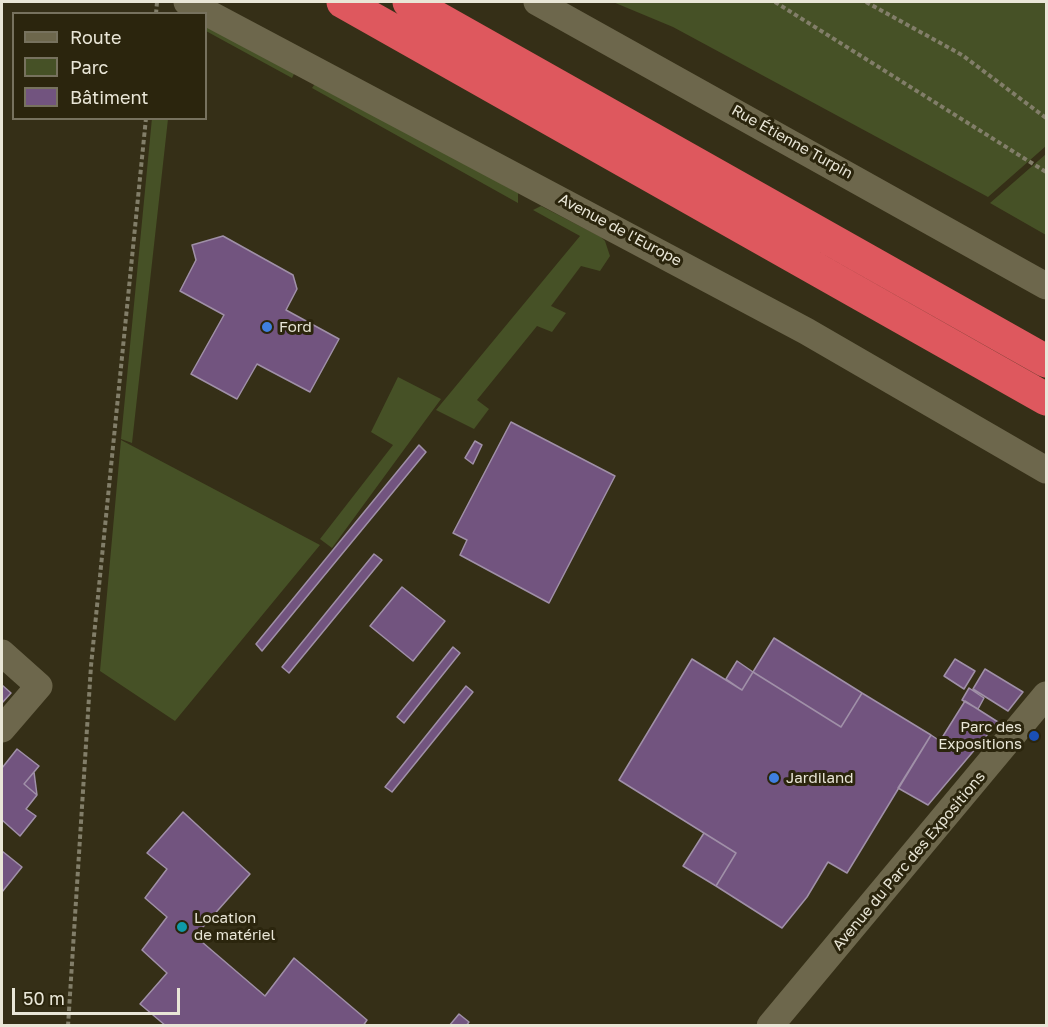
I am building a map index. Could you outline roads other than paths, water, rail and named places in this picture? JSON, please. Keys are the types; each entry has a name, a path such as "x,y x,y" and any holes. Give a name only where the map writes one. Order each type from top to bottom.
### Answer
{"highway":[{"path":"343,2 1047,399"},
{"path":"410,2 1047,361"}],"street":[{"name":"Avenue de l'Europe","path":"188,2 207,12"},
{"name":"Rue Étienne Turpin","path":"537,2 1047,286"},
{"name":"Avenue de l'Europe","path":"207,12 806,331 1047,470"},
{"path":"2,653 39,686 2,729"},
{"name":"Avenue du Parc des Expositions","path":"770,1026 1047,695"}],"place":[{"name":"Ford","path":"267,327"},
{"name":"Parc des Expositions","path":"1034,736"},
{"name":"Jardiland","path":"774,778"},
{"name":"Location de matériel","path":"182,927"}]}
